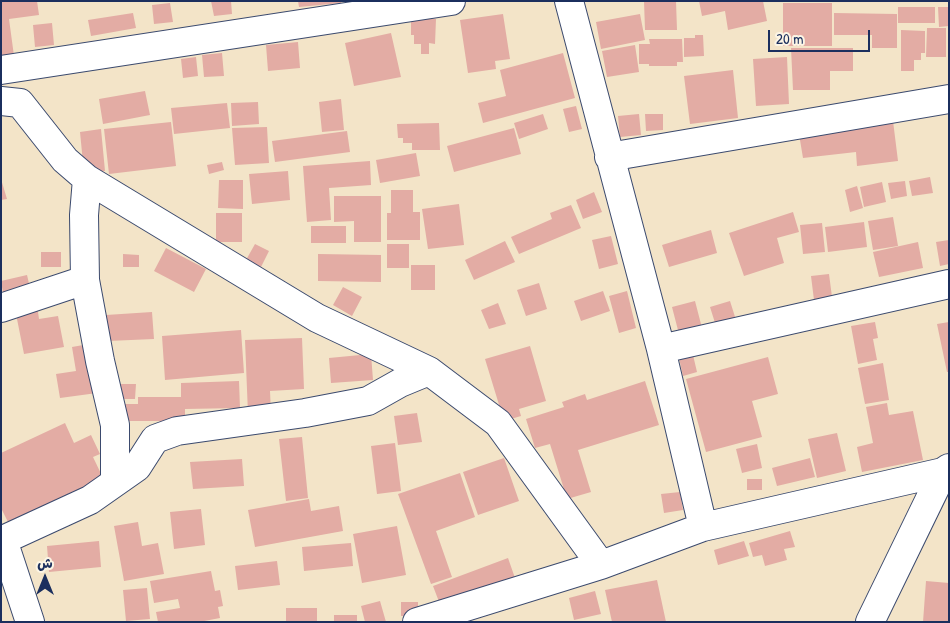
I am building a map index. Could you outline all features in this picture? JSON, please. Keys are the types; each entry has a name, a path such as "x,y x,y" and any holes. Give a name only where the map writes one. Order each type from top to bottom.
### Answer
{"street":[{"path":"1,70 451,1"},
{"path":"569,1 661,348 704,527"},
{"path":"609,157 949,99"},
{"path":"1,101 20,103 65,160 87,179 317,318 429,371 498,423 600,565"},
{"path":"87,179 84,215 85,280 100,361 115,425 115,482"},
{"path":"1,308 85,280"},
{"path":"661,348 949,284"},
{"path":"30,622 2,541 90,500 137,467 155,439 177,431 306,413 368,401 400,383 429,371"},
{"path":"417,622 600,565 704,527 946,470"},
{"path":"870,622 946,470"}],"building":[{"path":"1,1 37,1 39,15 9,19 14,56 1,58"},
{"path":"211,1 231,1 232,14 214,16"},
{"path":"298,1 341,1 341,3 299,7"},
{"path":"644,1 676,1 677,30 645,30"},
{"path":"699,1 763,1 767,21 728,30 725,11 702,16"},
{"path":"170,3 173,22 154,24 152,5"},
{"path":"783,3 832,3 832,46 783,46"},
{"path":"898,7 935,7 935,23 898,23"},
{"path":"938,7 949,7 949,26 939,27"},
{"path":"133,13 136,28 91,36 88,20"},
{"path":"834,13 897,14 897,48 872,48 872,35 834,35"},
{"path":"503,14 510,59 495,61 496,69 468,73 460,20"},
{"path":"640,14 645,40 601,49 596,22"},
{"path":"411,18 436,19 435,44 429,43 429,54 421,54 421,44 414,44 414,35 411,35"},
{"path":"52,23 54,45 35,47 33,25"},
{"path":"927,28 946,28 946,57 926,57"},
{"path":"901,30 925,31 925,53 921,53 921,60 914,60 914,71 901,71"},
{"path":"391,33 401,77 354,86 345,43"},
{"path":"695,35 703,35 704,56 684,57 684,38 695,38"},
{"path":"649,39 682,39 683,62 677,62 677,66 639,64 639,44 650,44"},
{"path":"298,42 300,68 268,71 266,45"},
{"path":"635,45 639,72 607,77 602,51"},
{"path":"791,48 853,48 853,71 830,71 830,90 793,90"},
{"path":"222,53 224,76 204,77 202,55"},
{"path":"563,53 575,98 483,123 478,103 506,96 500,70"},
{"path":"196,57 198,76 183,78 181,59"},
{"path":"787,57 789,104 756,106 753,59"},
{"path":"733,70 738,118 690,124 684,76"},
{"path":"145,91 150,115 103,124 99,99"},
{"path":"341,99 344,130 322,132 319,102"},
{"path":"258,102 259,124 232,126 231,103"},
{"path":"227,103 230,128 174,134 171,108"},
{"path":"576,106 582,129 569,132 563,109"},
{"path":"543,114 548,129 519,139 514,123"},
{"path":"639,114 641,135 620,137 618,116"},
{"path":"645,114 663,114 663,130 646,131"},
{"path":"893,121 898,161 857,166 856,152 803,158 799,134"},
{"path":"171,122 176,166 109,174 104,129"},
{"path":"439,123 440,150 412,150 412,143 403,143 403,138 398,138 397,124"},
{"path":"267,127 269,163 235,165 232,128"},
{"path":"514,128 521,154 454,172 447,146"},
{"path":"101,129 105,171 84,173 80,132"},
{"path":"347,131 350,152 275,162 272,141"},
{"path":"416,153 420,176 380,183 376,160"},
{"path":"370,161 371,185 329,188 331,220 307,222 303,166"},
{"path":"222,162 224,170 209,174 207,165"},
{"path":"288,171 290,200 252,204 249,174"},
{"path":"930,177 933,193 912,196 909,181"},
{"path":"1,179 7,199 1,200"},
{"path":"219,180 243,180 243,209 218,208"},
{"path":"905,181 907,196 891,199 888,183"},
{"path":"882,182 886,202 864,207 860,187"},
{"path":"857,186 863,208 850,212 845,190"},
{"path":"391,190 413,190 413,212 420,212 420,240 387,240 387,213 391,213"},
{"path":"594,192 602,212 583,219 576,200"},
{"path":"334,196 381,196 381,242 354,242 354,221 334,222"},
{"path":"459,204 464,245 428,249 422,209"},
{"path":"571,205 581,228 519,254 511,237 552,219 550,213"},
{"path":"793,212 799,232 777,238 784,263 744,276 729,233"},
{"path":"216,213 242,213 242,242 216,242"},
{"path":"893,217 898,246 873,250 868,221"},
{"path":"864,222 867,247 828,252 825,227"},
{"path":"822,223 825,252 803,254 800,225"},
{"path":"311,226 346,226 346,243 311,243"},
{"path":"711,230 717,253 669,267 662,245"},
{"path":"611,236 618,264 599,269 592,240"},
{"path":"949,240 949,264 940,266 936,242"},
{"path":"505,241 515,262 474,280 465,260"},
{"path":"918,242 923,268 879,277 873,252"},
{"path":"255,244 269,251 261,267 246,260"},
{"path":"387,244 409,244 409,268 387,268"},
{"path":"166,248 206,269 194,292 154,271"},
{"path":"41,252 61,252 61,267 41,267"},
{"path":"123,254 139,255 139,267 123,267"},
{"path":"318,254 381,255 381,282 318,281"},
{"path":"411,265 435,265 435,290 411,290"},
{"path":"829,274 832,297 814,300 811,276"},
{"path":"27,275 31,292 4,299 1,281"},
{"path":"539,283 547,309 526,316 517,290"},
{"path":"343,287 362,297 352,316 333,305"},
{"path":"603,291 610,311 581,321 574,301"},
{"path":"627,291 636,328 619,333 609,296"},
{"path":"695,301 702,328 679,334 672,307"},
{"path":"730,301 736,320 716,326 710,307"},
{"path":"498,303 506,324 489,329 481,310"},
{"path":"37,305 39,319 58,316 64,347 24,354 15,309"},
{"path":"152,312 154,339 108,341 106,315"},
{"path":"875,322 878,338 873,339 877,360 858,364 851,326"},
{"path":"949,322 949,372 947,372 937,324"},
{"path":"241,330 244,373 165,380 162,336"},
{"path":"302,338 304,389 270,391 271,413 248,414 245,340"},
{"path":"89,344 97,393 60,398 56,374 76,371 72,347"},
{"path":"530,346 546,401 519,409 521,416 504,421 485,359"},
{"path":"371,354 373,380 331,383 329,358"},
{"path":"693,355 697,372 683,376 679,358"},
{"path":"768,357 778,394 752,401 762,437 706,452 686,379"},
{"path":"883,363 889,400 865,404 858,368"},
{"path":"239,381 240,408 185,409 185,421 122,421 122,404 138,404 138,397 181,397 181,383"},
{"path":"645,381 659,425 578,450 591,492 567,499 550,444 535,448 526,419 564,407 562,402 585,394 587,400"},
{"path":"121,384 136,384 135,399 121,399"},
{"path":"887,403 889,415 913,411 923,460 862,472 857,447 873,443 866,407"},
{"path":"417,413 422,442 398,445 394,416"},
{"path":"65,423 74,443 91,435 100,454 93,457 104,480 9,524 1,508 1,453"},
{"path":"837,433 846,471 817,478 808,439"},
{"path":"302,437 308,498 286,501 279,439"},
{"path":"395,443 401,491 377,494 371,446"},
{"path":"757,444 762,468 742,473 736,449"},
{"path":"504,458 519,501 478,515 463,472"},
{"path":"810,458 815,477 777,486 772,468"},
{"path":"242,459 244,486 193,489 190,462"},
{"path":"460,473 475,517 436,531 452,577 431,584 398,494"},
{"path":"747,479 762,479 762,490 747,490"},
{"path":"680,492 683,510 664,513 661,494"},
{"path":"309,499 311,511 339,506 343,531 255,547 248,510"},
{"path":"201,509 205,545 174,549 170,512"},
{"path":"138,522 142,546 158,543 164,574 124,581 114,526"},
{"path":"397,526 406,575 362,583 353,534"},
{"path":"790,531 795,547 784,549 787,560 765,566 762,555 753,557 749,543"},
{"path":"99,541 101,567 49,572 47,546"},
{"path":"744,541 749,556 718,565 714,550"},
{"path":"351,543 353,566 304,571 302,547"},
{"path":"508,558 515,578 441,607 433,586"},
{"path":"277,561 280,585 238,590 235,566"},
{"path":"211,571 215,591 220,590 223,606 218,607 220,618 199,622 158,622 156,612 180,608 178,599 154,603 150,581"},
{"path":"657,580 666,622 612,622 605,590"},
{"path":"926,581 949,583 949,622 923,622"},
{"path":"147,588 150,619 126,621 123,590"},
{"path":"595,591 601,614 574,620 569,598"},
{"path":"380,601 386,622 365,622 361,606"},
{"path":"401,602 418,602 418,616 401,616"},
{"path":"286,608 317,608 317,622 286,622"},
{"path":"334,615 357,615 357,622 334,622"}]}
